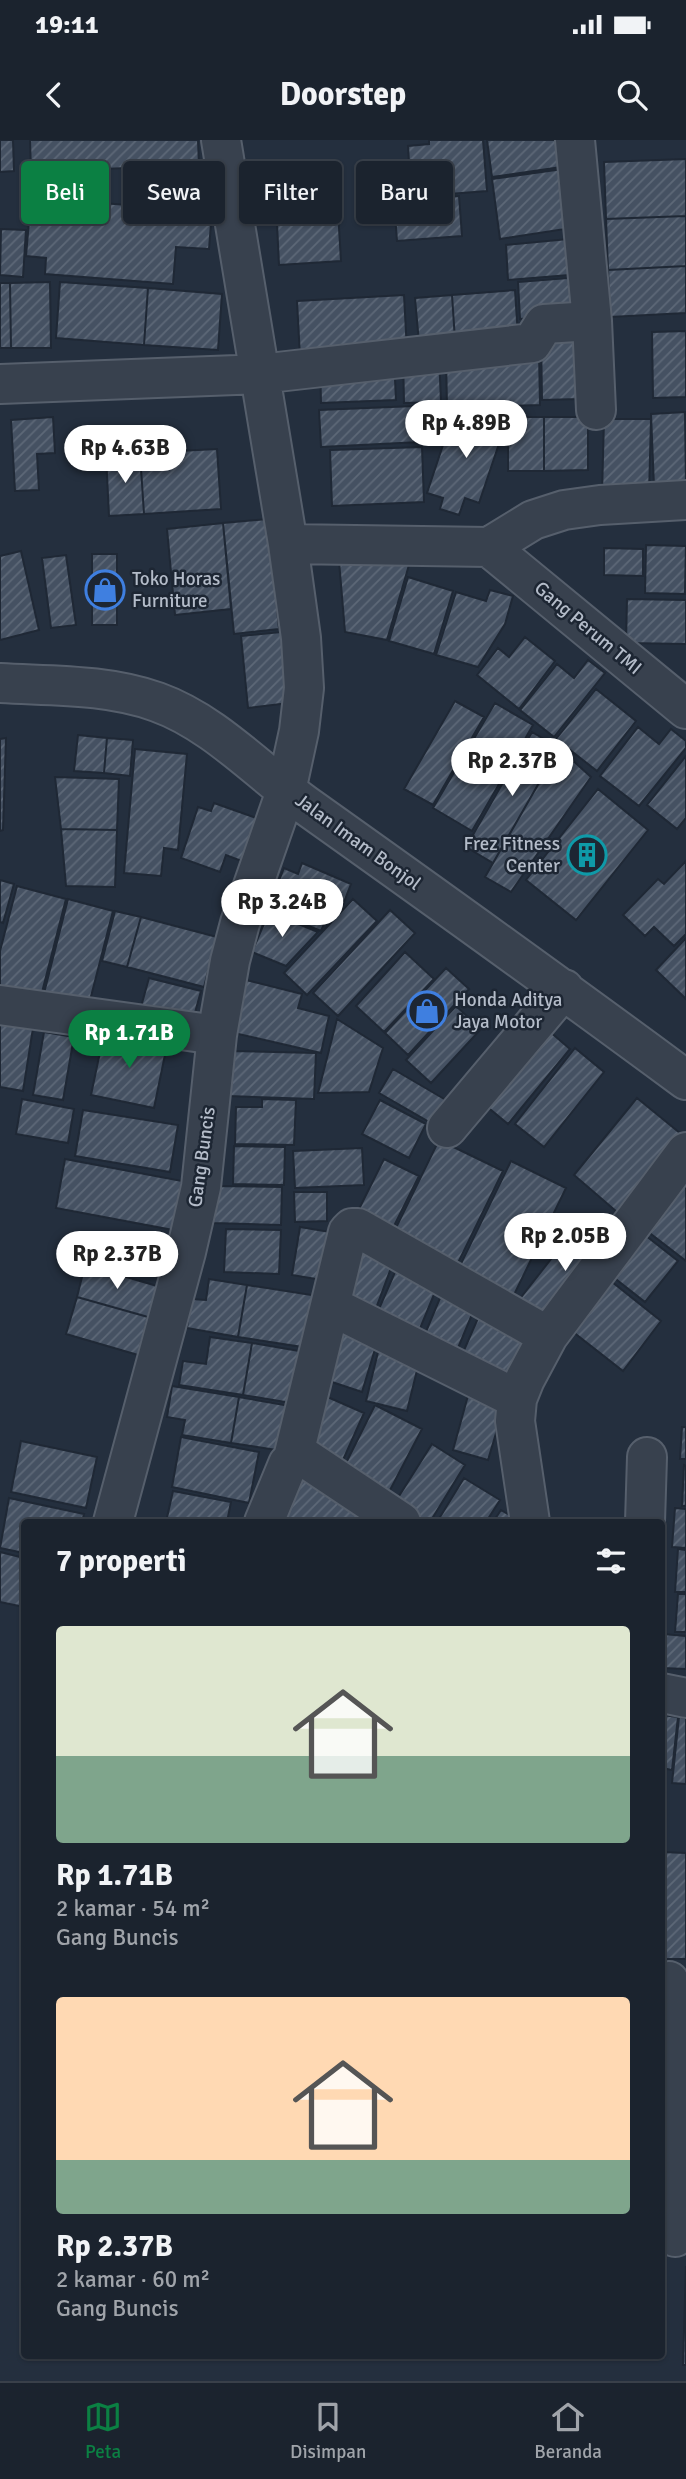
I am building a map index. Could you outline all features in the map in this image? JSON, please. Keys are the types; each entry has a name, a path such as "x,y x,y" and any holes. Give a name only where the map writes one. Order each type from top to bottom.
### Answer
{"street":[{"name":"Gang Buncis","path":"114,1519 201,1187 216,1035 230,961 240,923 286,791 299,731 304,688 301,638 288,544 221,140"},
{"path":"575,140 592,321 596,410"},
{"path":"0,384 260,374 532,343 544,324 592,321"},
{"path":"288,544 489,547 533,520 564,510 686,500"},
{"name":"Gang Perum TMI","path":"489,547 686,709"},
{"name":"Jalan Imam Bonjol","path":"0,683 97,688 156,701 194,718 286,791 564,989 686,1080"},
{"path":"447,1128 564,989"},
{"path":"0,1005 216,1035"},
{"path":"529,1519 517,1446 517,1399 548,1336 686,1152"},
{"path":"265,1519 293,1458 348,1232 352,1228 358,1228 548,1336"},
{"path":"331,1306 517,1399"},
{"path":"645,1519 647,1457"},
{"path":"293,1458 305,1458 396,1519"},
{"path":"665,1694 686,1698"},
{"path":"672,1981 674,2237"}],"building":[{"path":"0,140 13,140 14,171 0,172"},
{"path":"30,140 198,140 199,161 123,161 123,168 109,169 109,161 31,161"},
{"path":"429,140 483,140 487,191 453,194 453,161 409,161 408,146 429,144"},
{"path":"487,140 565,140 568,166 492,177"},
{"path":"686,159 686,216 606,219 604,162"},
{"path":"570,168 578,227 500,239 492,179"},
{"path":"453,196 459,196 462,236 397,241 396,224 453,224"},
{"path":"109,204 123,205 123,224 211,224 209,249 176,247 173,284 45,274 46,258 26,256 29,224 109,224"},
{"path":"686,216 686,266 608,270 606,219"},
{"path":"277,224 339,224 341,261 279,265"},
{"path":"1,229 26,230 23,277 0,275"},
{"path":"579,238 582,274 508,280 506,245"},
{"path":"686,266 686,313 610,317 608,270"},
{"path":"581,277 583,314 520,319 518,282"},
{"path":"50,282 51,348 11,348 10,283"},
{"path":"60,282 148,288 144,345 56,338"},
{"path":"0,283 10,283 11,348 0,348"},
{"path":"148,288 222,294 218,350 144,345"},
{"path":"515,290 518,336 455,340 452,295"},
{"path":"404,295 407,351 300,357 297,301"},
{"path":"452,295 455,340 419,343 415,298"},
{"path":"686,331 686,397 653,398 652,332"},
{"path":"578,335 579,399 542,400 541,336"},
{"path":"539,352 540,405 447,408 446,355"},
{"path":"439,355 441,402 404,403 403,356"},
{"path":"394,359 396,400 321,403 320,362"},
{"path":"439,405 440,441 321,447 319,410"},
{"path":"473,411 506,423 479,503 465,498 459,515 440,509 443,498 427,493 454,412 471,418"},
{"path":"685,412 686,485 654,487 651,414"},
{"path":"53,417 55,453 37,454 39,490 15,491 11,420"},
{"path":"508,417 544,417 544,471 508,471"},
{"path":"544,417 588,417 588,470 544,471"},
{"path":"604,419 651,419 649,495 602,494"},
{"path":"422,447 424,502 332,506 330,450"},
{"path":"217,449 221,509 144,514 140,453"},
{"path":"140,453 144,514 109,516 106,455"},
{"path":"268,519 279,629 234,634 223,523"},
{"path":"223,523 231,609 175,615 167,529"},
{"path":"646,545 686,546 685,594 645,593"},
{"path":"604,548 643,549 643,576 604,575"},
{"path":"21,551 39,630 0,640 0,556"},
{"name":"Toko Horas Furniture","path":"92,554 117,554 117,625 92,625"},
{"path":"66,555 76,625 51,628 42,558"},
{"path":"339,561 409,565 387,640 345,632"},
{"path":"408,577 453,591 434,654 389,641"},
{"path":"490,590 513,596 505,624 478,667 436,655 456,592 486,601"},
{"path":"627,599 686,600 686,644 626,643"},
{"path":"281,632 289,703 248,708 241,636"},
{"path":"525,637 555,661 519,709 477,675 498,648 509,657"},
{"path":"588,660 605,673 554,737 520,710 557,664 574,678"},
{"path":"596,689 636,721 597,771 556,739"},
{"path":"455,701 484,717 433,805 404,789"},
{"path":"495,703 533,725 472,831 433,808"},
{"path":"638,727 659,744 671,729 686,741 686,748 639,806 600,776"},
{"path":"532,732 559,748 493,863 466,847"},
{"path":"78,735 107,738 104,773 74,771"},
{"path":"6,738 3,830 0,831 0,739"},
{"path":"107,738 133,740 130,776 104,773"},
{"path":"559,748 591,777 511,892 485,877"},
{"path":"135,749 187,754 178,850 164,848 161,876 124,873"},
{"path":"686,756 686,818 677,829 647,805"},
{"path":"55,777 119,779 117,830 61,829"},
{"name":"Frez Fitness Center","path":"598,789 648,830 576,920 526,880"},
{"path":"214,803 259,819 244,862 226,855 220,872 181,858 198,807 211,811"},
{"path":"61,829 117,830 115,887 66,886"},
{"path":"686,861 686,934 674,946 654,927 645,936 623,915 658,879 664,884"},
{"path":"302,863 351,884 340,912 331,908 321,931 267,909 284,868 298,874"},
{"path":"0,880 14,884 3,923 0,922"},
{"path":"17,886 66,899 40,1000 0,990 0,951"},
{"path":"68,899 113,911 87,1012 42,1001"},
{"path":"353,899 377,921 307,995 284,973"},
{"path":"390,910 415,933 338,1016 313,993"},
{"path":"115,911 141,917 127,967 102,961"},
{"path":"269,912 318,932 286,966 252,952"},
{"path":"141,917 217,937 204,987 127,967"},
{"path":"686,938 686,999 656,970"},
{"path":"405,952 434,979 384,1032 356,1006"},
{"name":"Honda Aditya Jaya Motor","path":"446,968 469,989 408,1055 385,1033"},
{"path":"149,978 201,991 191,1027 139,1014"},
{"path":"246,980 302,994 298,1008 329,1016 321,1053 234,1033"},
{"path":"456,1006 481,1029 431,1083 406,1060"},
{"path":"0,1017 34,1022 23,1091 0,1087"},
{"path":"337,1019 383,1048 369,1092 318,1093"},
{"path":"541,1024 570,1049 508,1124 479,1100"},
{"path":"44,1032 74,1037 63,1100 33,1095"},
{"path":"104,1033 167,1045 154,1108 91,1095"},
{"path":"575,1048 604,1072 544,1147 515,1124"},
{"path":"230,1051 316,1053 314,1099 228,1096"},
{"path":"393,1069 451,1103 438,1127 379,1093"},
{"path":"637,1098 686,1138 624,1218 574,1175"},
{"path":"22,1099 74,1109 68,1143 16,1134"},
{"path":"262,1099 296,1100 294,1145 235,1144 236,1107 262,1107"},
{"path":"380,1100 426,1124 409,1158 362,1134"},
{"path":"83,1110 178,1125 170,1172 75,1156"},
{"path":"439,1140 503,1171 453,1273 389,1242"},
{"path":"234,1146 285,1147 284,1185 233,1184"},
{"path":"362,1148 364,1185 295,1188 293,1151"},
{"path":"65,1159 182,1181 173,1230 56,1208"},
{"path":"384,1159 419,1176 390,1234 355,1217"},
{"path":"511,1161 566,1188 509,1305 454,1278"},
{"path":"686,1162 686,1261 638,1224"},
{"path":"213,1186 282,1187 281,1225 213,1223"},
{"path":"294,1192 327,1192 327,1221 295,1222"},
{"path":"584,1217 614,1241 546,1329 515,1305"},
{"path":"300,1227 342,1234 334,1282 292,1275"},
{"path":"636,1228 678,1261 645,1302 603,1269"},
{"path":"226,1229 281,1230 279,1274 224,1272"},
{"path":"351,1245 394,1260 375,1311 334,1297"},
{"path":"399,1263 440,1280 414,1343 372,1325"},
{"path":"85,1265 157,1286 148,1317 77,1297"},
{"path":"602,1274 661,1321 623,1371 563,1324"},
{"path":"209,1279 247,1285 238,1337 187,1328 191,1299 206,1300"},
{"path":"247,1285 318,1296 309,1348 238,1337"},
{"path":"445,1286 478,1300 453,1360 420,1346"},
{"path":"77,1297 148,1317 138,1355 66,1334"},
{"path":"482,1309 532,1331 507,1386 458,1364"},
{"path":"337,1323 379,1336 362,1392 320,1378"},
{"path":"210,1337 252,1343 243,1395 179,1385 183,1361 206,1364"},
{"path":"252,1343 305,1352 297,1404 243,1395"},
{"path":"380,1344 421,1354 407,1411 366,1401"},
{"path":"172,1386 239,1397 231,1443 182,1435 185,1420 167,1417"},
{"path":"469,1392 505,1403 488,1460 453,1450"},
{"path":"323,1395 364,1413 343,1460 302,1442"},
{"path":"239,1397 290,1406 283,1451 231,1443"},
{"path":"375,1405 422,1429 389,1492 343,1469"},
{"path":"682,1427 686,1427 686,1459 680,1459"},
{"path":"181,1437 259,1452 249,1503 172,1487"},
{"path":"21,1441 97,1457 86,1508 11,1492"},
{"path":"432,1444 465,1465 432,1519 418,1519 394,1504"},
{"path":"684,1465 686,1506 682,1506"},
{"path":"306,1471 364,1511 358,1519 273,1519"},
{"path":"464,1478 500,1500 488,1519 439,1519"},
{"path":"173,1491 231,1502 228,1519 167,1519"},
{"path":"9,1498 84,1514 83,1519 21,1519 21,1552 0,1548"},
{"path":"675,1508 686,1509 686,1548 672,1547"},
{"path":"501,1510 516,1519 495,1519"},
{"path":"678,1549 686,1550 686,1592 675,1592"},
{"path":"0,1552 21,1557 21,1606 0,1602"},
{"path":"678,1594 686,1594 686,1632 675,1632"},
{"path":"665,1634 686,1636 686,1669 665,1668"},
{"path":"665,1715 678,1717 672,1770 665,1769"},
{"path":"679,1717 686,1718 686,1784 672,1783"},
{"path":"665,1852 686,1853 686,1959 665,1959"},
{"path":"686,2266 686,2365 683,2365"}],"place":[{"name":"Toko Horas Furniture","path":"105,590"},
{"name":"Frez Fitness Center","path":"587,855"},
{"name":"Honda Aditya Jaya Motor","path":"427,1011"}]}
